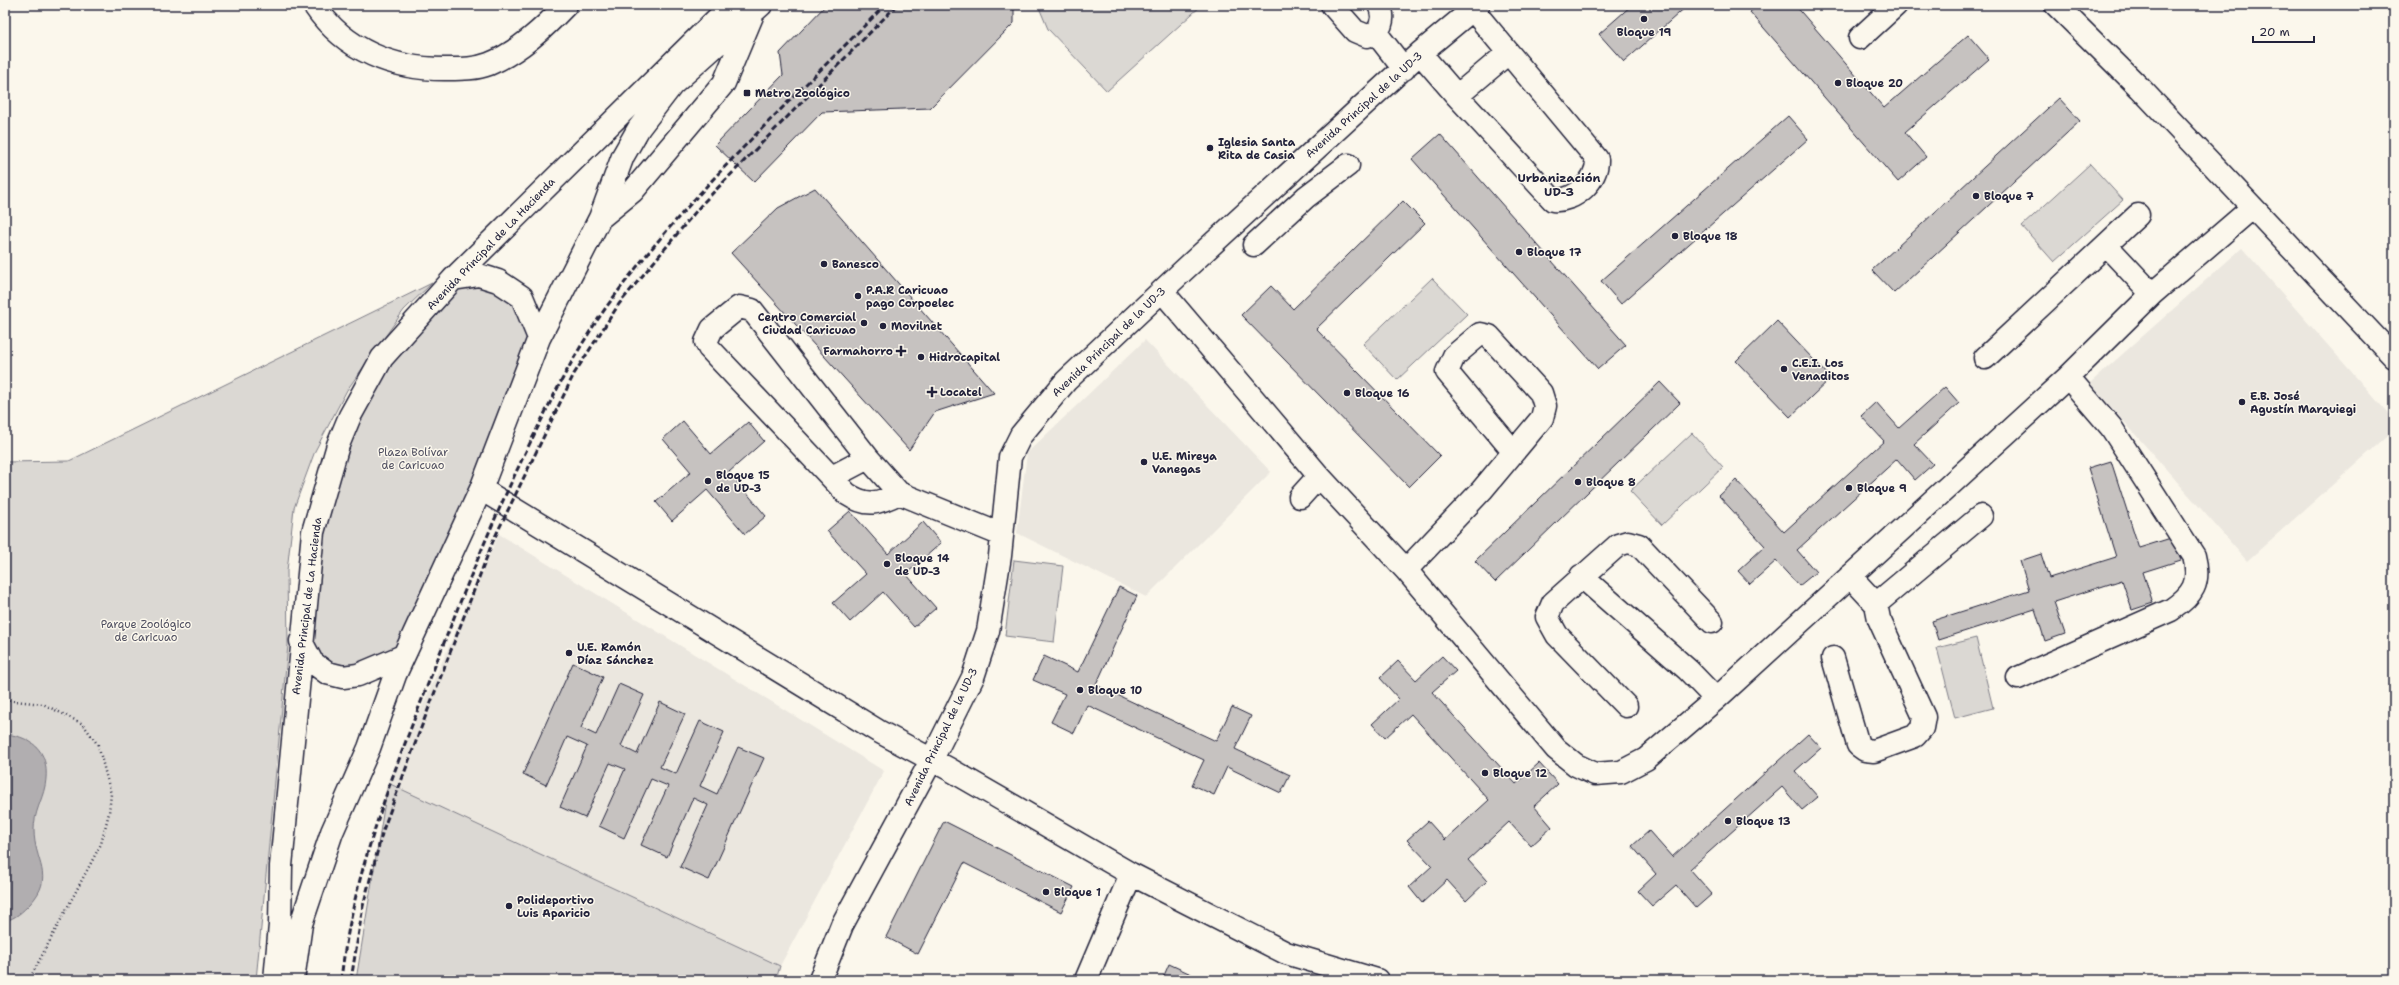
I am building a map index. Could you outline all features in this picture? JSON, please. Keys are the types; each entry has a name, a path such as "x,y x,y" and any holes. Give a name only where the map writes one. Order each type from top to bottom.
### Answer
{"street":[{"path":"314,5 327,21 355,45 374,56 385,61 410,67 447,69 479,67 502,57 548,24 566,5"},
{"name":"Avenida Principal de La Hacienda","path":"275,980 280,925 281,866 301,641 313,532 338,445 350,416 382,358 453,279 731,5"},
{"path":"1332,5 1358,33 1367,36 1376,33 1382,22 1383,15 1379,5"},
{"path":"1860,38 1896,5"},
{"path":"2056,5 2140,88 2394,357"},
{"path":"600,218 633,190 724,83 757,8"},
{"path":"293,980 302,924 332,832 369,748 403,656 481,489 539,338 600,218 612,182 638,128 672,85 757,8"},
{"path":"1420,53 1457,96 1553,200 1569,199 1593,178 1598,169 1597,159 1508,53 1476,8"},
{"name":"Avenida Principal de la UD-3","path":"820,980 842,925 932,760 973,677 988,631 1002,535 1010,457 1021,435 1066,381 1420,53 1476,8"},
{"path":"1376,33 1404,69"},
{"path":"1457,96 1508,53"},
{"path":"1254,245 1306,197 1348,165"},
{"path":"1288,174 1306,197"},
{"path":"1162,291 1319,476 1406,570 1556,749 1576,765 1594,774 1621,772 1646,760 1716,699 2068,377 2152,294 2252,208"},
{"path":"1985,358 2138,214"},
{"path":"2106,245 2152,294"},
{"path":"453,279 479,276 498,281 522,297 539,338"},
{"path":"899,493 878,502 859,502 847,494 709,348 706,342 708,334 739,307 752,310 868,458 899,493 1002,535"},
{"path":"1406,570 1482,490 1542,418 1545,406 1541,393 1489,336 1480,334 1454,356 1447,372 1513,451"},
{"path":"2018,678 2171,610 2185,600 2194,588 2198,572 2194,556 2111,427 2068,377"},
{"path":"832,477 868,458"},
{"path":"1300,497 1319,476"},
{"path":"481,489 878,730 1131,874 1286,953 1377,980"},
{"path":"1876,604 1981,516"},
{"path":"1626,706 1557,635 1547,617 1553,603 1618,544 1628,542 1638,545 1712,622"},
{"path":"1581,576 1688,670 1716,699"},
{"path":"1833,658 1858,745 1866,750 1874,750 1915,736 1922,728 1924,717 1879,619 1876,604 1850,576"},
{"path":"301,641 312,662 327,673 343,677 358,675 403,656"},
{"path":"1086,980 1131,874"}],"path":[{"path":"5,700 43,704 83,724 98,744 111,794 109,813 101,844 29,980"}],"shaded area":[{"name":"E.B. José Agustín Marquiegi","path":"2242,248 2394,420 2394,430 2247,561 2090,383"},
{"name":"U.E. Mireya Vanegas","path":"1145,340 1271,472 1146,597 1017,533 1027,453"},
{"name":"U.E. Ramón Díaz Sánchez","path":"499,534 884,771 780,966 388,783"},
{"path":"5,734 25,739 38,749 43,756 46,765 46,775 44,791 34,824 35,841 42,868 42,885 38,894 27,907 16,916 5,921"}],"green space":[{"path":"1038,5 1202,5 1107,91 1048,29"},
{"path":"2090,164 2123,200 2054,262 2022,226"},
{"path":"1432,278 1467,314 1397,380 1363,344"},
{"name":"Plaza Bolívar de Caricuao","path":"453,279 498,281 539,338 403,656 364,672 312,662 309,577 350,416"},
{"name":"Parque Zoológico de Caricuao","path":"432,283 404,310 347,390 315,451 294,508 287,571 288,645 256,980 5,980 5,462 69,461"},
{"path":"1692,433 1723,467 1662,525 1630,491"},
{"path":"1014,560 1063,566 1054,642 1005,636"},
{"path":"1976,638 1993,708 1955,718 1937,648"},
{"name":"Polideportivo Luis Aparicio","path":"388,783 780,966 776,980 356,980"}],"building":[{"path":"826,5 1014,5 1014,23 930,108 822,112 754,182 715,145 783,75 780,53"},
{"name":"Bloque 19","path":"1632,5 1688,5 1624,62 1599,34"},
{"name":"Bloque 20","path":"1758,5 1795,5 1884,108 1968,35 1989,59 1905,132 1926,157 1898,182 1750,12"},
{"name":"Bloque 7","path":"2059,98 2080,121 1894,293 1872,270"},
{"name":"Bloque 18","path":"1788,116 1808,139 1621,304 1601,281"},
{"name":"Bloque 17","path":"1440,134 1626,345 1598,369 1412,159"},
{"name":"Centro Comercial Ciudad Caricuao","path":"815,188 994,393 935,412 909,450 731,253 778,208"},
{"name":"Bloque 16","path":"1403,201 1425,223 1316,329 1440,456 1409,487 1241,315 1271,286 1293,309"},
{"name":"C.E.I. Los Venaditos","path":"1777,321 1831,378 1790,417 1736,361"},
{"name":"Bloque 8","path":"1660,382 1680,403 1495,582 1475,561"},
{"name":"Bloque 9","path":"1945,387 1959,403 1914,444 1933,464 1915,480 1897,459 1797,550 1816,572 1799,586 1776,561 1750,584 1738,571 1765,546 1719,496 1736,480 1784,532 1884,441 1861,416 1876,402 1899,428"},
{"name":"Bloque 15 de UD-3","path":"683,421 711,454 748,422 764,441 729,472 766,516 745,534 707,490 672,521 656,502 691,472 663,439"},
{"path":"2111,461 2139,548 2174,537 2181,560 2143,572 2153,603 2132,610 2122,580 2054,602 2065,634 2045,641 2035,609 1938,640 1932,621 2029,590 2020,561 2041,554 2049,578 2116,557 2088,468"},
{"name":"Bloque 14 de UD-3","path":"850,511 888,554 923,522 941,543 906,574 936,608 914,627 883,592 850,622 833,603 866,574 827,531"},
{"name":"Bloque 10","path":"1119,587 1137,596 1096,685 1216,741 1232,707 1251,716 1235,749 1290,775 1281,793 1227,767 1214,795 1192,785 1204,760 1087,705 1074,733 1051,722 1065,694 1033,680 1044,656 1078,672"},
{"name":"Bloque 12","path":"1442,656 1456,671 1432,692 1516,784 1539,763 1558,784 1534,806 1552,827 1531,846 1509,822 1468,860 1487,881 1466,901 1447,880 1422,903 1409,887 1432,866 1407,840 1428,821 1445,840 1489,800 1411,714 1385,738 1372,724 1399,699 1380,678 1398,661 1416,680"},
{"path":"573,663 603,677 581,728 596,735 619,684 644,695 621,746 637,754 660,702 685,714 660,767 676,774 700,721 724,732 700,786 717,794 738,747 764,758 709,880 680,867 708,805 693,798 667,857 641,845 668,786 651,779 624,838 599,826 625,769 610,763 585,818 560,807 587,746 567,737 546,785 523,774"},
{"name":"Bloque 13","path":"1808,734 1821,748 1795,771 1818,797 1802,810 1782,787 1690,869 1712,894 1696,908 1676,885 1652,906 1638,891 1656,874 1632,846 1649,831 1672,857"},
{"name":"Bloque 1","path":"944,821 1074,887 1061,912 964,863 918,954 886,937"},
{"path":"1169,964 1204,980 1162,980"}],"railway":[{"path":"341,980 347,938 366,856 393,776 461,599 485,541 524,455 572,361 613,298 676,220 709,183 885,5"},
{"path":"351,980 363,906 383,830 493,541 574,374 619,304 702,204 897,5"}],"place":[{"name":"Bloque 19","path":"1644,19"},
{"name":"Bloque 20","path":"1838,83"},
{"name":"Metro Zoológico","path":"747,93"},
{"name":"Iglesia Santa Rita de Casia","path":"1210,148"},
{"name":"Bloque 7","path":"1976,196"},
{"name":"Bloque 18","path":"1675,236"},
{"name":"Bloque 17","path":"1519,252"},
{"name":"Banesco","path":"824,264"},
{"name":"P.A.R Caricuao pago Corpoelec","path":"858,296"},
{"name":"Centro Comercial Ciudad Caricuao","path":"864,323"},
{"name":"Movilnet","path":"883,326"},
{"name":"Farmahorro","path":"901,351"},
{"name":"Hidrocapital","path":"921,357"},
{"name":"C.E.I. Los Venaditos","path":"1784,369"},
{"name":"Locatel","path":"932,392"},
{"name":"Bloque 16","path":"1347,393"},
{"name":"E.B. José Agustín Marquiegi","path":"2242,402"},
{"name":"U.E. Mireya Vanegas","path":"1144,462"},
{"name":"Bloque 15 de UD-3","path":"708,481"},
{"name":"Bloque 8","path":"1578,482"},
{"name":"Bloque 9","path":"1849,488"},
{"name":"Bloque 14 de UD-3","path":"887,564"},
{"name":"U.E. Ramón Díaz Sánchez","path":"569,653"},
{"name":"Bloque 10","path":"1080,690"},
{"name":"Bloque 12","path":"1485,773"},
{"name":"Bloque 13","path":"1728,821"},
{"name":"Bloque 1","path":"1046,892"},
{"name":"Polideportivo Luis Aparicio","path":"509,906"}],"district":[{"name":"Urbanización UD-3","path":"1559,185"}]}
